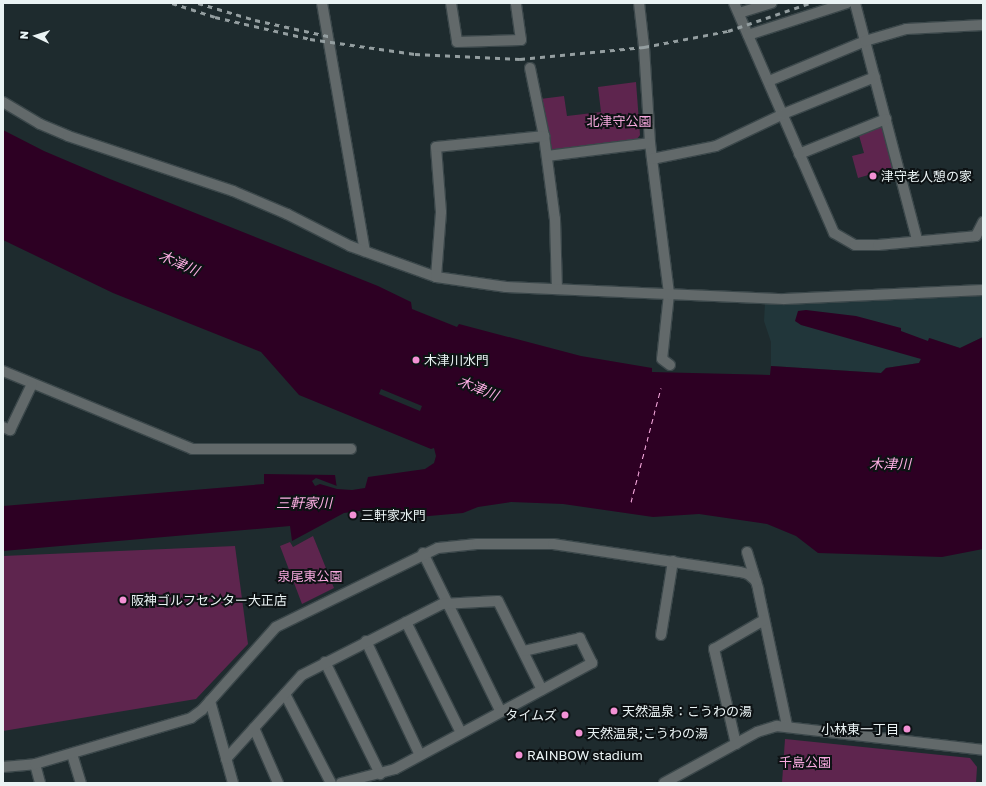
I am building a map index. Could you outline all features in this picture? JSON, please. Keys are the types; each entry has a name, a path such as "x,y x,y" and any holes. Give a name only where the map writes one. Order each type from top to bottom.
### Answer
{"street":[{"path":"322,3 365,251"},
{"path":"451,3 457,42 521,40 516,3"},
{"path":"638,3 644,47 650,143 669,294 662,359 670,365"},
{"path":"734,3 834,233 855,245 976,236 983,222"},
{"path":"739,13 772,3"},
{"path":"748,36 847,3"},
{"path":"855,3 917,240"},
{"path":"769,82 865,40 906,29 983,25"},
{"path":"530,68 544,136 555,219 557,289"},
{"path":"652,159 716,146 782,114 875,77"},
{"path":"3,102 40,124 68,136 233,191 280,211 350,246 436,277 506,287 784,299 983,290"},
{"path":"799,154 886,119"},
{"path":"436,277 441,212 436,148 544,136"},
{"path":"547,156 650,143"},
{"path":"3,371 192,449 351,449"},
{"path":"3,427 10,430 32,384"},
{"path":"3,767 35,764 180,723 202,710 276,627 423,553 438,548 471,544 553,544 673,560 740,572 748,574 756,581"},
{"path":"748,552 756,581 787,726"},
{"path":"423,553 501,712"},
{"path":"661,635 673,560"},
{"path":"226,759 297,679 325,662 366,641 448,602 498,601 542,690"},
{"path":"736,744 714,649 764,620"},
{"path":"406,622 461,733"},
{"path":"341,783 380,774 420,755 592,663 580,638 524,651"},
{"path":"366,641 420,755"},
{"path":"325,662 380,774"},
{"path":"285,694 331,783"},
{"path":"210,701 233,783"},
{"path":"664,783 768,728 787,726 983,750"},
{"path":"254,728 278,783"},
{"path":"72,754 81,783"},
{"path":"35,764 40,783"}],"shaded area":[{"path":"983,295 983,337 960,348 930,338 919,363 886,368 881,373 771,366 771,342 764,321 765,303"}],"green space":[{"name":"北津守公園","path":"636,82 640,135 637,139 550,153 540,99 564,96 567,116 601,112 598,87"},
{"path":"884,122 895,164 893,168 858,178 852,156 864,153 858,132"},
{"name":"泉尾東公園","path":"313,536 334,588 302,604 280,546 290,542 293,547"},
{"name":"阪神ゴルフセンター大正店","path":"235,546 248,644 196,699 3,731 3,556"},
{"name":"千島公園","path":"785,739 970,758 977,767 976,783 782,783"}],"water":[{"path":"3,130 44,151 110,179 378,286 411,302 412,309 457,327 459,324 581,356 652,368 652,372 770,375 771,366 881,373 886,368 919,363 921,359 801,325 795,321 798,311 806,310 856,316 901,328 901,331 928,341 929,338 960,348 983,337 983,549 942,557 818,553 796,536 767,524 699,514 653,517 563,504 511,502 478,507 463,513 418,517 404,515 373,521 367,510 344,513 292,541 290,526 3,551 3,506 264,484 264,474 335,475 337,489 352,490 365,488 368,477 425,469 434,463 436,456 434,448 431,449 299,395 261,352 113,293 3,240","holes":["381,389 422,406 420,411 379,394"]}],"pier":[{"path":"316,478 337,486 337,489 320,484 315,486 312,481"}],"ferry route":[{"path":"631,502 661,388"}],"railway":[{"path":"172,3 215,17 310,39 415,54 520,59 644,47 728,31 810,3"},
{"path":"198,3 255,20 332,37"}],"place":[{"name":"津守老人憩の家","path":"873,176"},
{"name":"木津川水門","path":"416,360"},
{"name":"三軒家水門","path":"353,515"},
{"name":"阪神ゴルフセンター大正店","path":"123,600"},
{"name":"天然温泉：こうわの湯","path":"614,711"},
{"name":"タイムズ","path":"565,715"},
{"name":"小林東一丁目","path":"907,729"},
{"name":"天然温泉;こうわの湯","path":"579,733"},
{"name":"RAINBOW stadium","path":"519,755"}],"water label":[{"name":"木津川","path":"179,263"},
{"name":"木津川","path":"478,388"},
{"name":"木津川","path":"890,464"},
{"name":"三軒家川","path":"304,503"}]}
